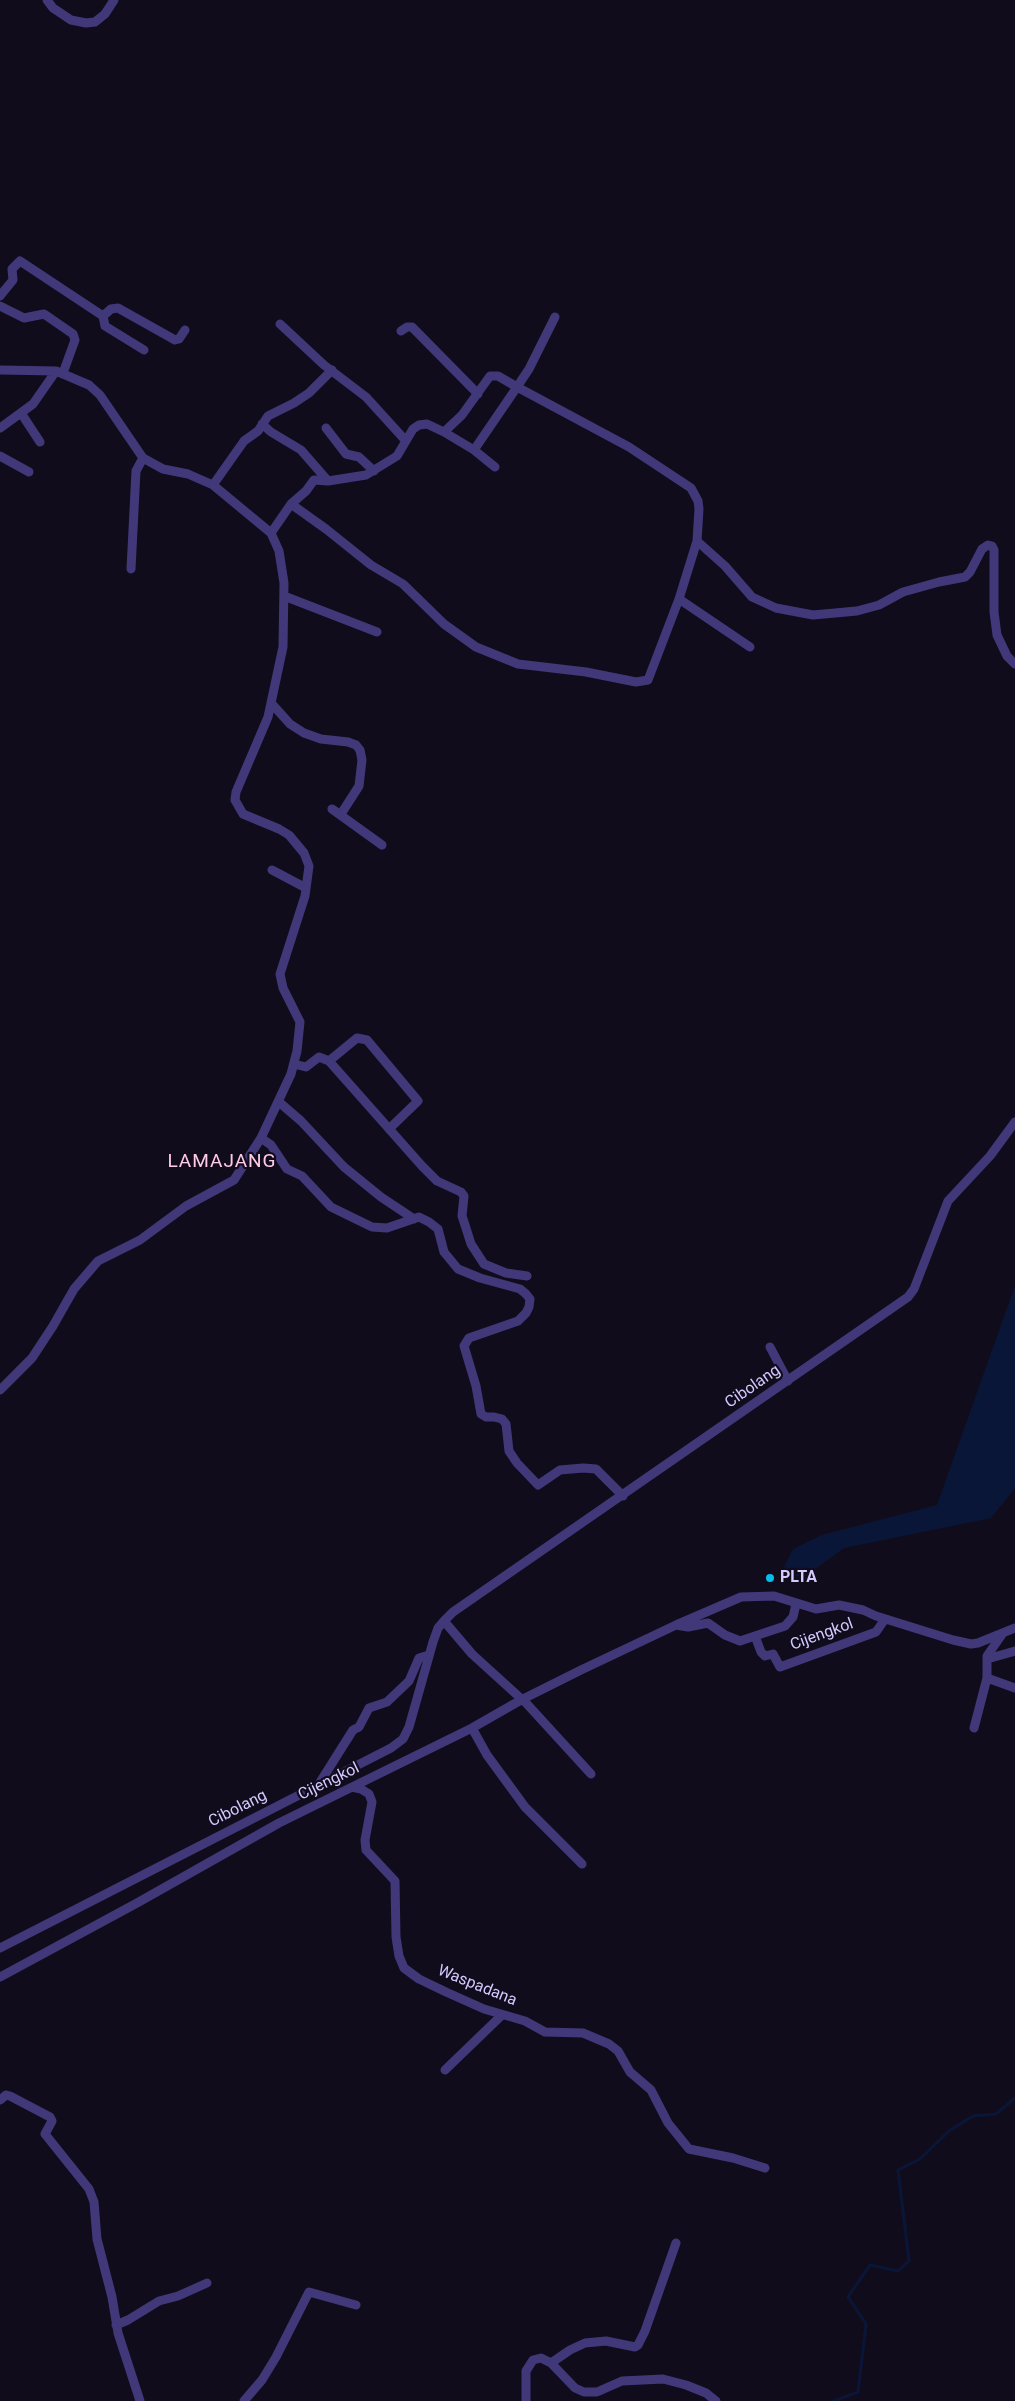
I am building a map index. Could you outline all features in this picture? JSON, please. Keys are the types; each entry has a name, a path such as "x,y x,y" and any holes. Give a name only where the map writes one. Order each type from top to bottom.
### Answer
{"street":[{"path":"47,0 53,8 71,20 86,23 95,22 105,14 114,0"},
{"path":"0,296 13,280 12,270 20,262 103,316 105,326 144,350"},
{"path":"0,306 24,318 44,314 73,334 75,340 60,372 33,404 0,428"},
{"path":"103,316 113,308 118,308 174,340 179,339 185,330"},
{"path":"474,450 529,369 556,317"},
{"path":"280,324 324,365 366,397 406,441"},
{"path":"401,332 407,327 412,328 478,394"},
{"path":"0,370 60,372 95,389 143,458 153,465 188,474 213,485 271,533 279,550 284,596 283,647 272,704 255,751 236,792 235,800 243,814 279,829 297,843 309,866 301,908 280,974 283,988 300,1022 297,1051 294,1064 261,1138 234,1180 186,1206 140,1240 98,1261 74,1289 32,1358 0,1390"},
{"path":"213,485 244,441 258,431 268,416 309,393 332,370"},
{"path":"291,504 371,565 403,584 444,624 476,647 518,664 586,672 636,682 648,680 679,599 697,541 698,500 691,488 629,447 498,376 492,375 478,394 444,432"},
{"path":"21,413 40,442"},
{"path":"271,533 291,504 306,491 314,480 328,481 366,475 374,471 398,456 416,426 423,423 444,432 474,450 495,467"},
{"path":"262,424 271,432 302,450 328,481"},
{"path":"326,428 346,454 360,457 374,471"},
{"path":"0,456 29,472"},
{"path":"131,569 136,471 143,458"},
{"path":"697,541 725,566 752,596 776,608 813,615 857,611 879,605 903,592 965,577 970,572 982,549 988,545 992,546 994,550 994,612 997,635 1007,656 1015,664"},
{"path":"284,596 377,632"},
{"path":"679,599 750,647"},
{"path":"272,704 290,724 304,734 321,739 352,743 360,750 362,760 359,786 336,812 382,845"},
{"path":"272,870 305,892"},
{"path":"329,1061 357,1038 367,1040 418,1101 389,1129"},
{"path":"294,1064 306,1067 319,1057 329,1061 437,1181 461,1192 464,1196 462,1216 464,1225 471,1244 484,1264 506,1273 527,1276"},
{"path":"278,1102 301,1121 344,1167 414,1219"},
{"name":"Cibolang","path":"0,1948 391,1748 403,1739 409,1727 438,1628 444,1621 453,1612 908,1297 914,1289 948,1201 990,1156 1015,1122"},
{"path":"261,1138 271,1145 287,1168 302,1176 331,1207 355,1221 372,1227 387,1228 420,1217 438,1228 444,1252 458,1269 480,1278 520,1289 530,1299 526,1313 518,1321 469,1338 464,1346 476,1386 480,1414 502,1420 506,1424 507,1447 517,1463 538,1485 560,1470 596,1469 623,1496"},
{"path":"770,1348 788,1380"},
{"name":"Cijengkol","path":"0,1977 138,1903 279,1823 472,1728 521,1700 676,1625 741,1597 774,1596 816,1609 839,1605 863,1610 884,1619 971,1644 1015,1628"},
{"name":"Cijengkol","path":"676,1625 688,1627 708,1624 725,1635 740,1641 785,1626 793,1617 796,1604"},
{"name":"Cijengkol","path":"755,1636 761,1652 765,1656 773,1654 780,1667 876,1632 884,1619"},
{"path":"444,1621 472,1654 521,1700 591,1774"},
{"path":"974,1728 988,1678 987,1659 991,1648 1003,1633"},
{"path":"987,1659 1015,1651"},
{"path":"319,1785 353,1730 359,1727 369,1708 387,1702 409,1681 419,1658 430,1655"},
{"path":"988,1678 1015,1688"},
{"path":"472,1728 487,1755 525,1807 582,1864"},
{"name":"Waspadana","path":"352,1787 361,1789 369,1794 372,1802 365,1840 366,1850 394,1881 396,1936 399,1956 404,1968 419,1979 446,1992 502,2015 526,2021 550,2034 584,2033 609,2044 618,2051 630,2072 650,2090 668,2123 689,2149 733,2158 765,2168"},
{"path":"445,2070 502,2015"},
{"path":"0,2100 6,2095 10,2096 50,2117 52,2121 45,2134 89,2189 94,2202 97,2239 112,2297 116,2324 140,2401"},
{"path":"551,2363 570,2350 585,2343 606,2342 635,2347 638,2345 645,2331 676,2243"},
{"path":"116,2324 128,2320 159,2301 178,2296 207,2283"},
{"path":"244,2401 262,2380 276,2357 310,2292 356,2306"},
{"path":"526,2401 526,2371 533,2360 541,2358 551,2363 575,2388 584,2392 597,2392 622,2381 663,2379 706,2393 716,2401"}],"water":[{"path":"1015,1286 1015,1488 991,1518 844,1548 815,1569 792,1578 783,1569 793,1549 822,1535 937,1505"}],"waterway":[{"path":"834,2401 858,2392 866,2324 848,2297 870,2265 898,2271 909,2261 898,2170 920,2159 949,2131 973,2116 996,2114 1015,2098"}],"place":[{"name":"PLTA","path":"770,1578"}],"district":[{"name":"LAMAJANG","path":"222,1162"}]}
